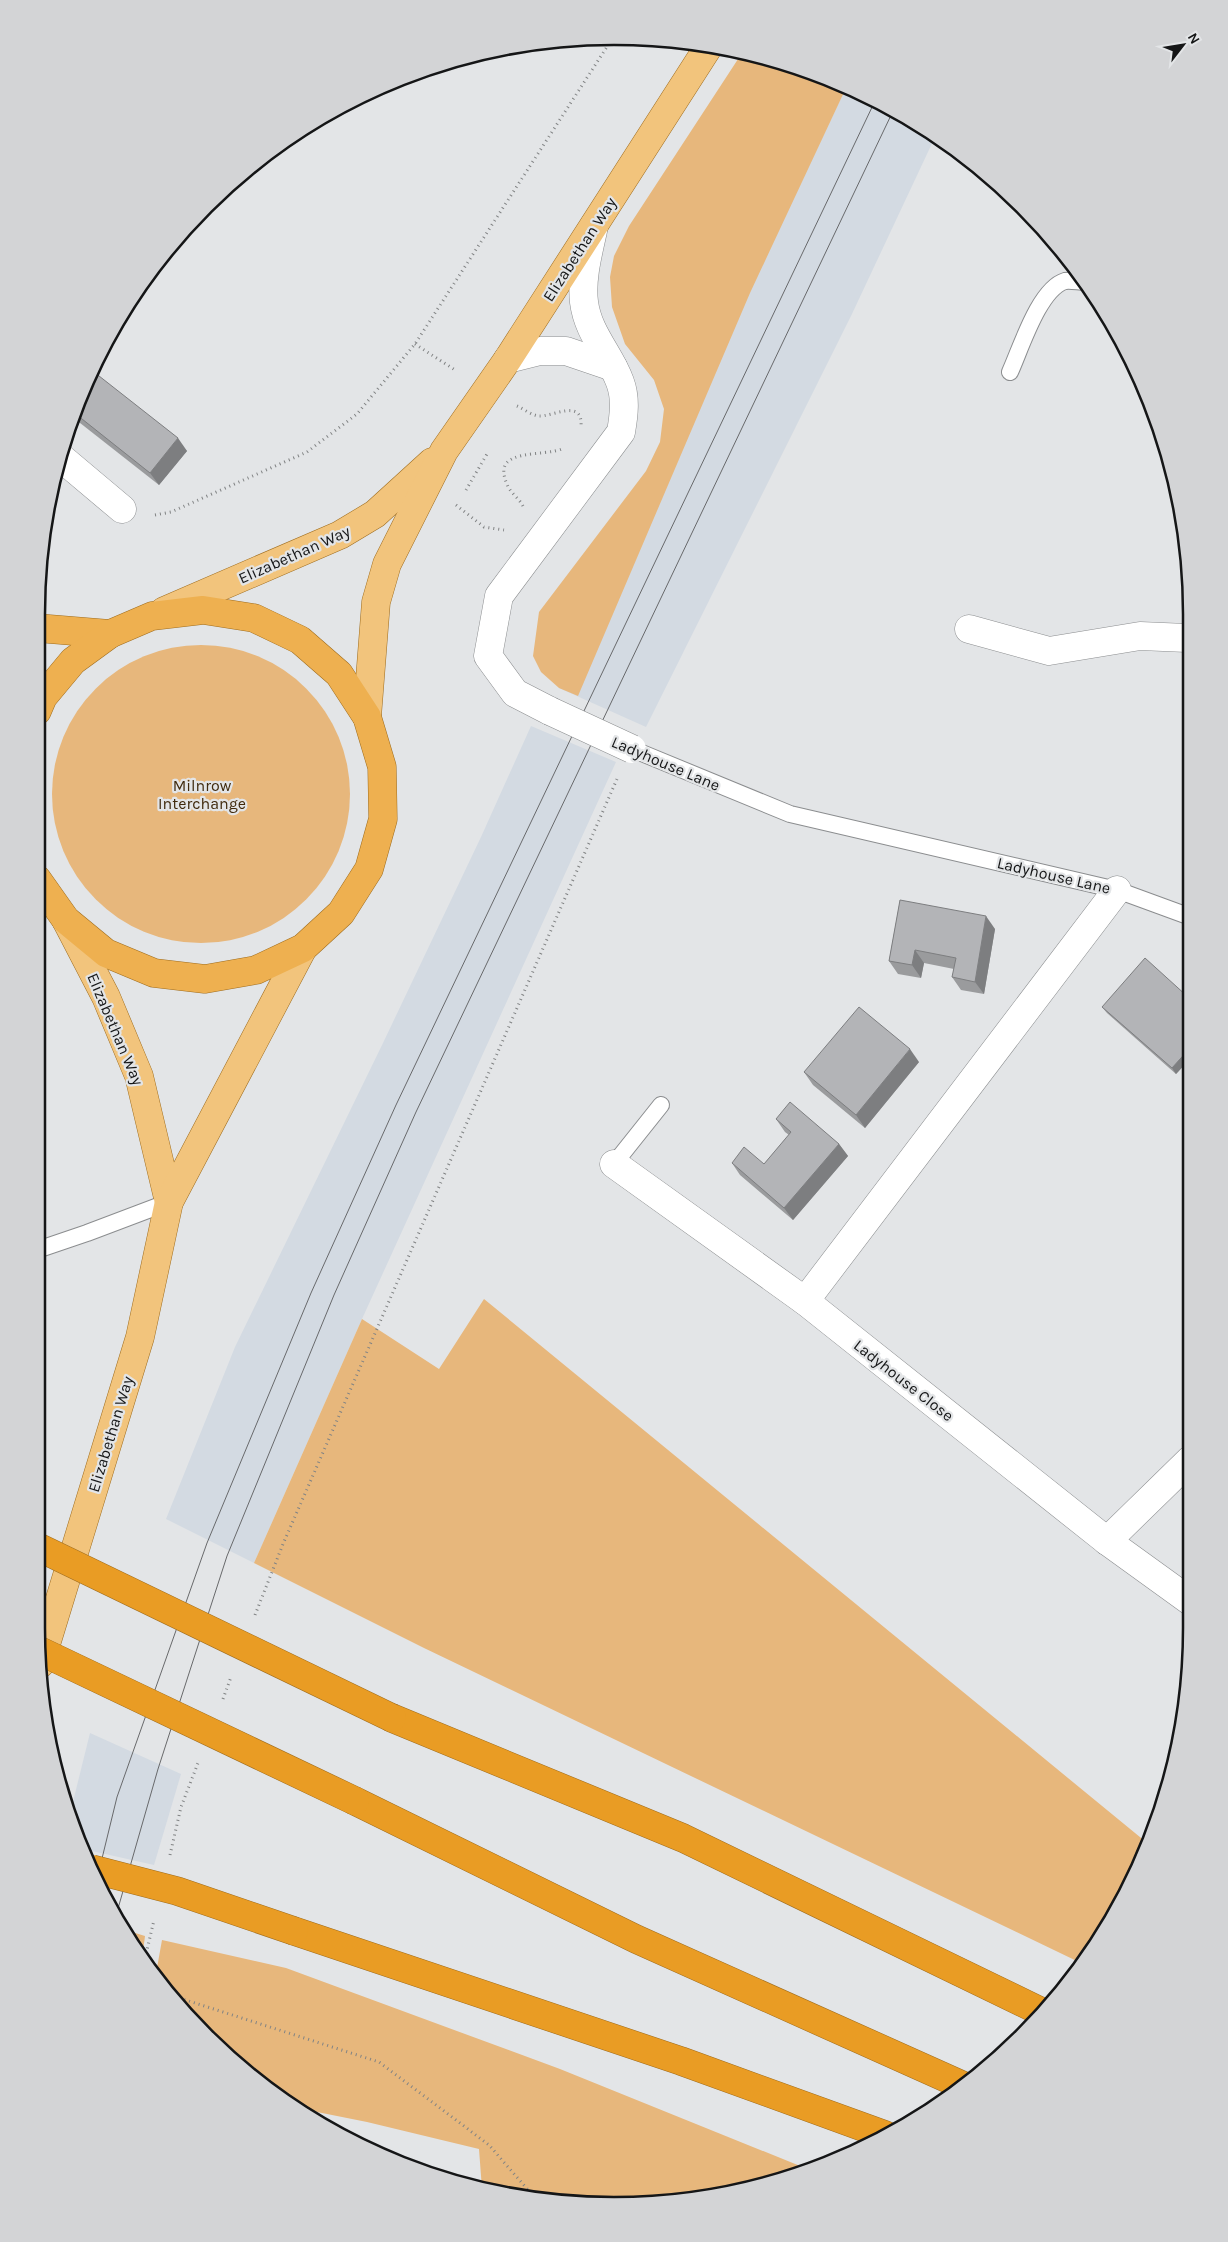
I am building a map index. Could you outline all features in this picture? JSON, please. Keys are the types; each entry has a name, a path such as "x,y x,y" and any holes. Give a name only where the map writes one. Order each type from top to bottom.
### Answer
{"highway":[{"path":"45,696 73,661 110,634 152,616 203,610 254,618 300,640 339,674 367,717 382,767 383,819 369,869 341,913 303,948 256,970 205,979 154,973 106,953 66,920 45,890"},
{"path":"45,629 110,634"},
{"path":"45,1550 392,1718 683,1838 1036,2009"},
{"path":"46,1654 355,1801 636,1939 956,2082"},
{"path":"100,1871 177,1891 671,2058 877,2132"}],"main road":[{"name":"Elizabethan Way","path":"367,717 376,602 387,564 444,451 508,359 706,53"},
{"name":"Elizabethan Way","path":"152,616 340,535 375,514 444,451"},
{"name":"Elizabethan Way","path":"66,920 106,997 139,1076 169,1202"},
{"name":"Elizabethan Way","path":"45,1646 140,1336 169,1202 303,948"}],"street":[{"name":"Ladyhouse Lane","path":"594,226 583,283 584,302 598,344 613,366 621,384 624,409 621,432 500,596 488,656 515,693 632,749"},
{"path":"508,359 540,350 566,352 613,366"},
{"path":"66,462 122,509"},
{"path":"969,629 1049,651 1140,636 1183,638"},
{"path":"805,1301 1117,890"},
{"name":"Ladyhouse Close","path":"614,1164 805,1301 1107,1541 1183,1596"},
{"path":"1107,1541 1183,1467"}],"lane":[{"path":"1010,372 1037,311 1050,291 1066,281 1075,281"},
{"name":"Ladyhouse Lane","path":"632,749 790,814 1117,890 1183,914"},
{"path":"614,1164 661,1105"},
{"path":"45,1247 169,1202"}],"path":[{"path":"122,509 139,518 171,512 307,452 357,414 415,344 608,45"},
{"path":"415,344 456,370"},
{"path":"512,403 536,416 550,416 559,411 569,410 576,413 582,420 578,433"},
{"path":"524,508 520,500 508,487 503,473 508,462 518,455 544,454 562,450 569,444"},
{"path":"456,506 484,527 509,531"},
{"path":"254,1617 283,1544 607,800"},
{"path":"219,1708 234,1671"},
{"path":"169,1856 181,1807 198,1762"},
{"path":"147,1952 156,1914"},
{"path":"183,1999 379,2062 489,2145 528,2190"}],"shaded area":[{"path":"843,93 899,121 932,143 851,316 646,727 559,688"},
{"path":"531,726 616,762 362,1319 254,1563 166,1519 235,1347 383,1043 481,837"},
{"path":"90,1733 181,1774 154,1865 90,1851 73,1803"}],"green space":[{"path":"738,59 797,75 843,93 750,293 578,696 559,688 541,672 533,656 539,612 646,471 660,442 664,409 654,380 625,344 612,307 610,277 614,256 629,226"},
{"name":"Milnrow Interchange","path":"186,645 216,645 244,651 271,662 307,688 325,711 339,737 350,779 350,809 339,851 325,877 307,900 271,926 244,937 216,943 186,943 158,937 131,926 95,900 86,889 69,864 58,837 52,809 52,779 58,751 69,724 95,688 106,679 131,662 158,651"},
{"path":"484,1299 1143,1839 1107,1912 1075,1960 424,1648 254,1563 362,1319 439,1369"},
{"path":"134,1933 145,1936 144,1947"},
{"path":"162,1940 286,1968 560,2069 800,2166 761,2178 725,2186 651,2196 577,2196 540,2192 481,2181 479,2149 314,2111 298,2101 239,2056 186,2003 157,1966"}],"building":[{"path":"98,375 178,438 150,473 80,417"},
{"path":"900,900 986,916 975,982 952,977 956,958 915,950 912,965 889,961"},
{"path":"1145,958 1183,992 1183,1056 1172,1068 1102,1007"},
{"path":"859,1007 910,1049 856,1115 804,1072"},
{"path":"790,1102 839,1144 784,1208 732,1163 744,1147 764,1164 791,1132 776,1119"}],"tram line":[{"path":"99,1870 117,1797 207,1543 311,1293 396,1105 872,107"},
{"path":"118,1907 158,1769 227,1556 334,1295 416,1112 890,117"}]}
